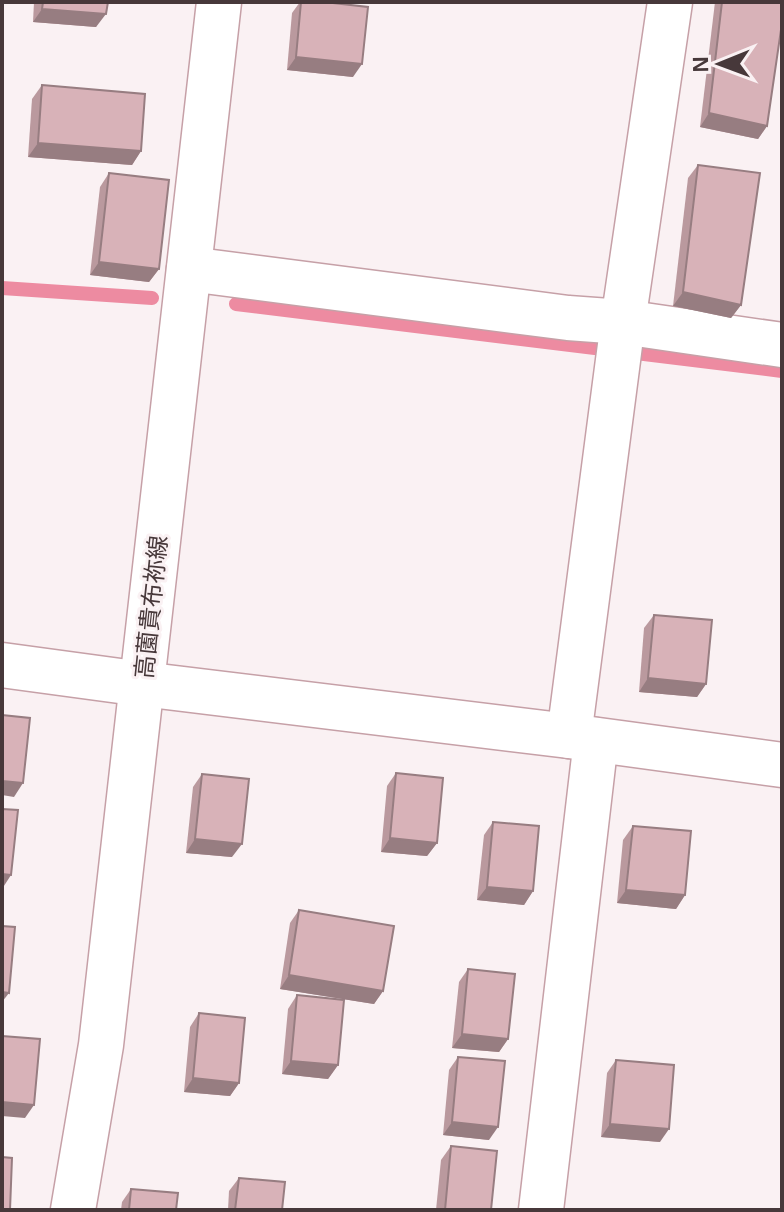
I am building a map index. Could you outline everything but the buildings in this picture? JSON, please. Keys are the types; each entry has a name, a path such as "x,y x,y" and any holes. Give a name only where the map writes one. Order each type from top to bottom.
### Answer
{"street":[{"name":"高薗貴布祢線","path":"73,1210 101,1045 219,2"},
{"path":"541,1210 622,337 670,2"},
{"path":"189,269 568,318 622,337 782,345"},
{"path":"2,665 782,765"}],"waterway":[{"path":"2,288 152,298"},
{"path":"236,304 782,371"}]}
